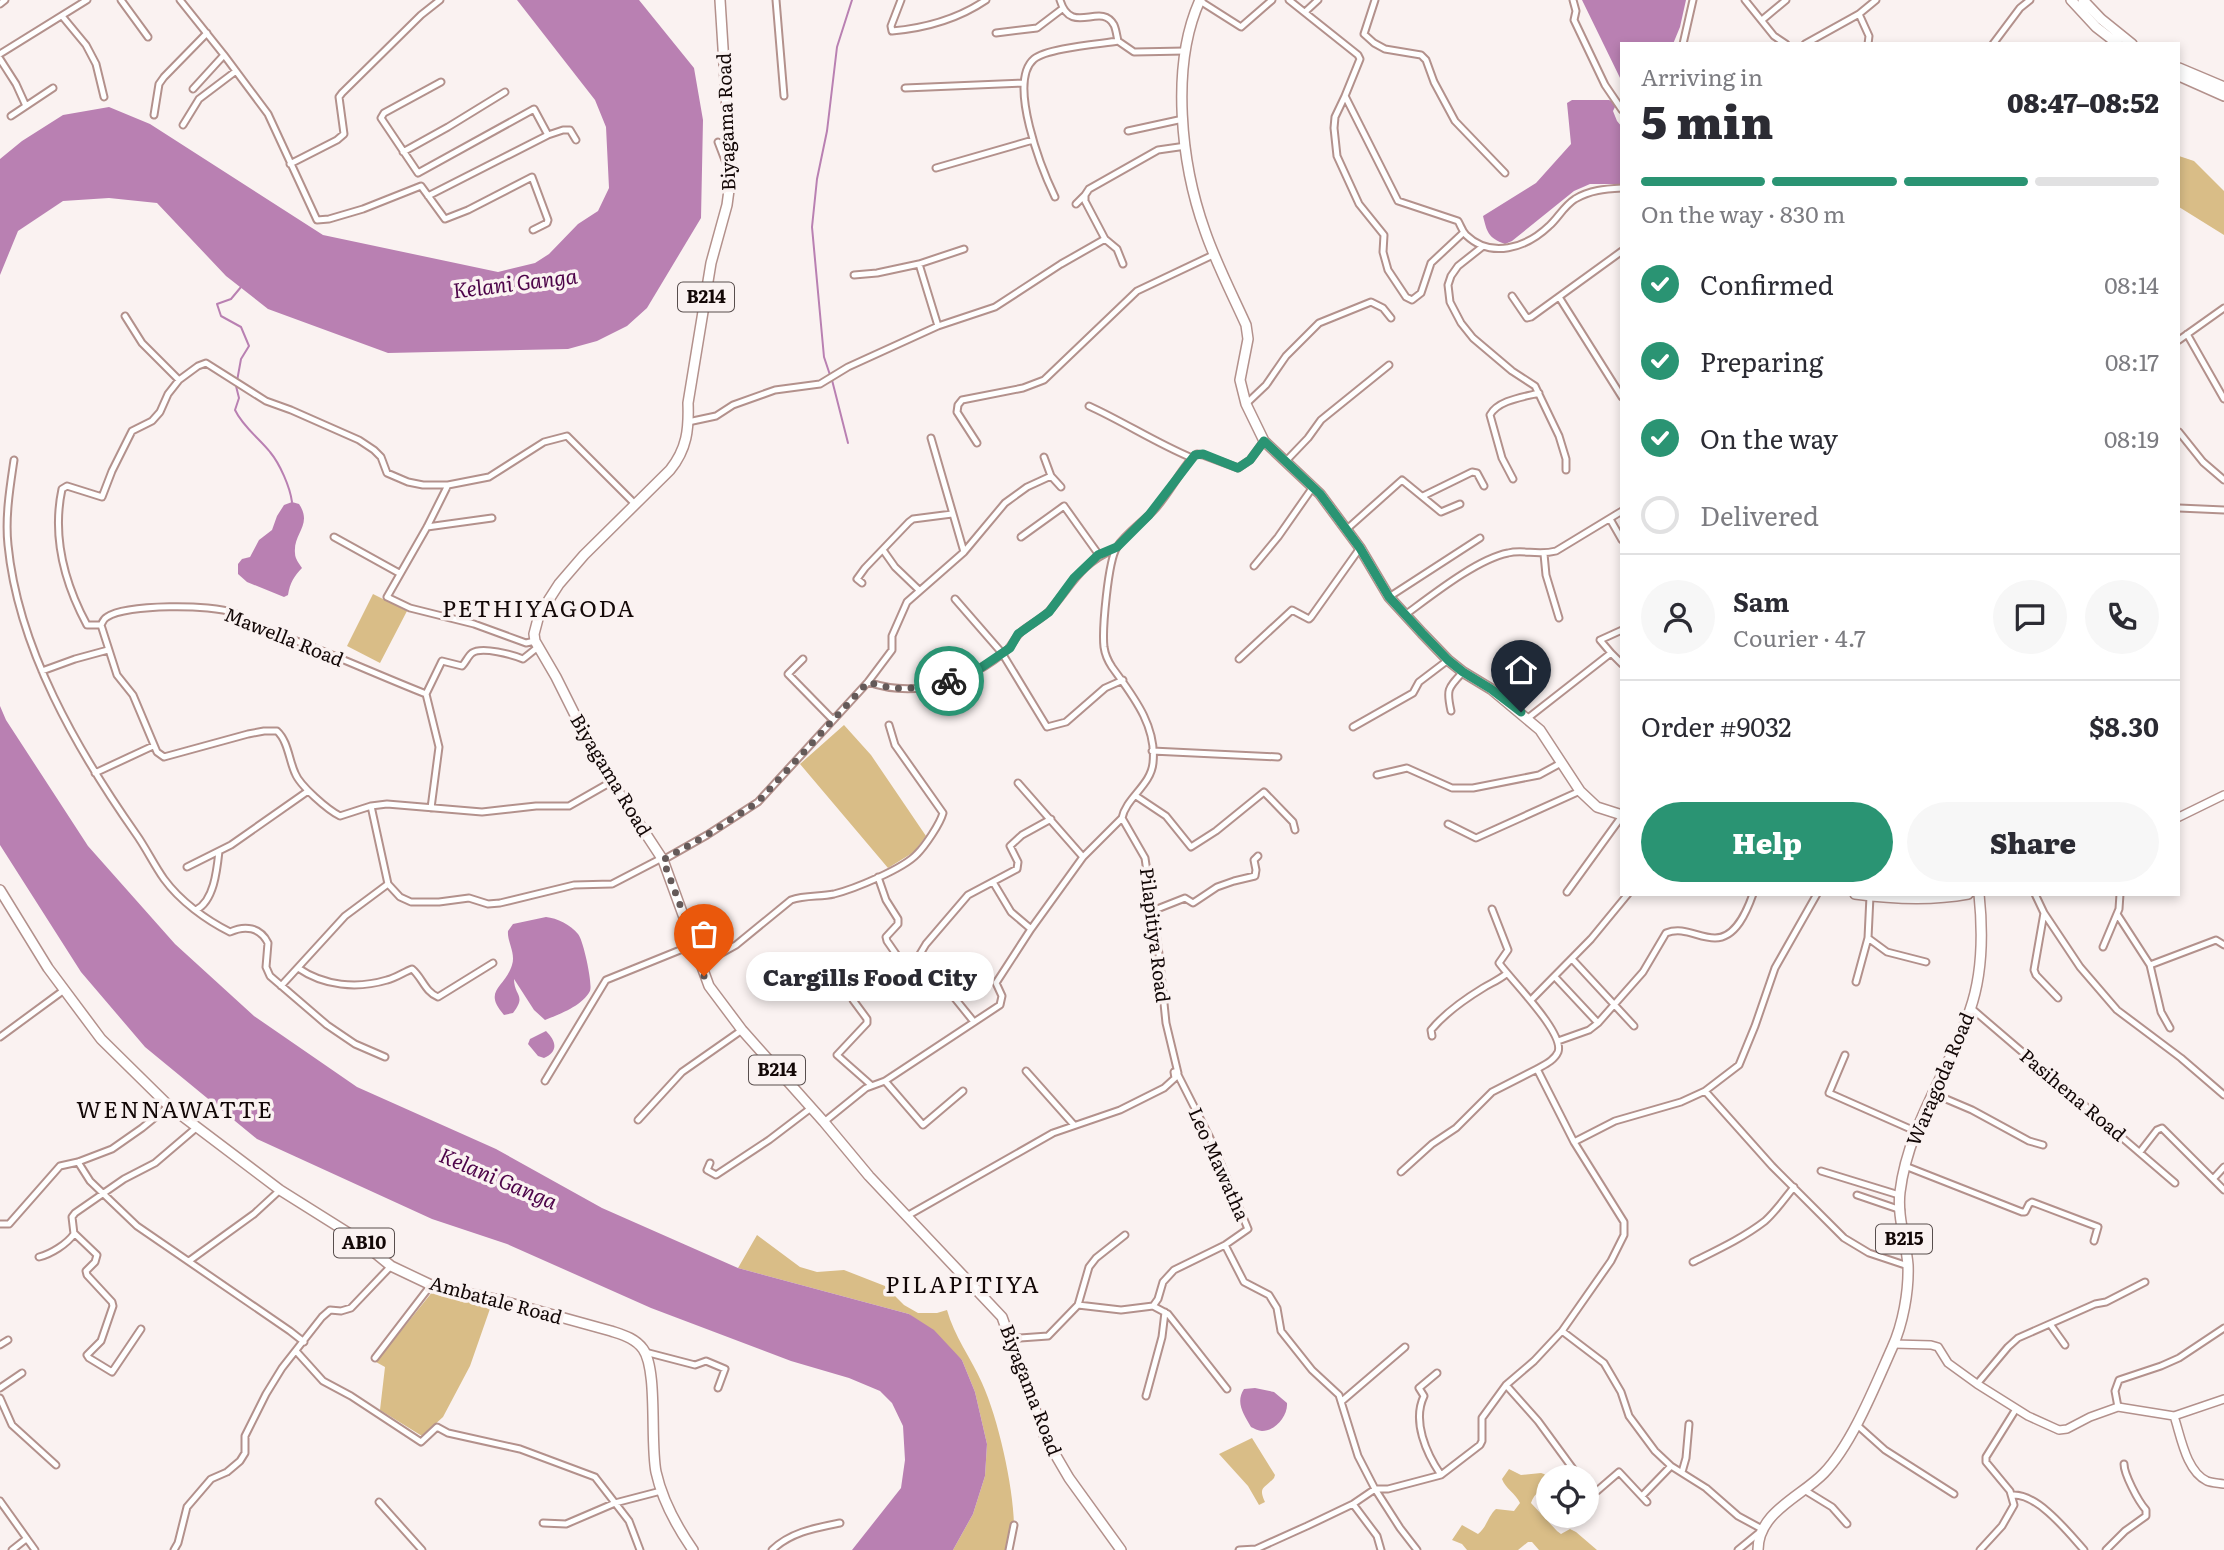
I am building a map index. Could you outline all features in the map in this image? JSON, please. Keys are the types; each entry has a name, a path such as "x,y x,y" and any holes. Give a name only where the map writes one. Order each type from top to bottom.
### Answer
{"main road":[{"name":"Biyagama Road","path":"720,0 731,175 727,205 711,263 688,403 687,436 680,458 670,470 570,570 548,599 539,615 534,634 536,644 556,677 585,738 663,859 709,986 742,1030 869,1176 939,1252 994,1306 1007,1324 1045,1437 1069,1478 1121,1550"},
{"path":"1200,0 1185,51 1184,119 1192,188 1213,255 1246,325 1248,339 1240,380 1246,404 1264,441 1313,486 1347,529 1389,597 1405,615 1448,660 1528,718 1540,730 1580,791 1597,807 1620,815"},
{"path":"2071,0 2096,27 2115,42"},
{"path":"2083,0 2130,42"},
{"path":"2180,68 2224,87"},
{"path":"2180,76 2224,96"},
{"name":"Ambatale Road","path":"0,890 64,990 101,1039 169,1106 280,1190 358,1239 391,1266 431,1285 495,1299 619,1333 638,1343 645,1352"},
{"path":"1870,896 1959,896"},
{"name":"Waragoda Road","path":"1761,1530 1777,1511 1806,1491 1826,1472 1846,1446 1894,1344 1905,1301 1908,1266 1899,1195 1904,1166 1915,1131 1971,1008 1980,960 1982,926 1979,896"},
{"path":"645,1352 650,1372 656,1471 661,1491 692,1550"},
{"path":"1758,1550 1761,1530"}],"street":[{"path":"0,4 5,0"},
{"path":"26,106 0,57 86,0"},
{"path":"121,0 148,37"},
{"path":"180,0 268,114 317,220 363,209 421,186 445,219 533,177 548,219 547,223 533,230"},
{"path":"289,164 344,134 339,97 421,15 440,0"},
{"path":"776,0 784,96"},
{"path":"901,0 891,26 892,31 937,24 986,0"},
{"path":"1059,0 1062,9 1070,17 1102,16 1109,19 1114,25 1118,41 1134,52 1185,51"},
{"path":"1200,0 1241,27 1272,0"},
{"path":"1289,0 1358,55 1360,60 1335,117 1337,156 1359,204 1384,235 1384,262 1406,297 1412,300 1421,293 1431,263 1463,233"},
{"path":"1305,12 1318,0"},
{"path":"1375,0 1364,33 1385,49 1421,55 1426,60 1434,82 1455,121 1505,173"},
{"path":"1573,0 1576,11 1574,20 1605,85 1620,107"},
{"path":"1684,42 1693,0"},
{"path":"1745,0 1774,36 1783,42"},
{"path":"1762,20 1786,0"},
{"path":"1809,42 1859,14 1876,0"},
{"path":"2015,0 2020,8"},
{"path":"1994,42 2020,8 2030,0"},
{"path":"996,33 1037,28 1062,9"},
{"path":"1859,14 1869,36 1868,42"},
{"path":"62,16 86,44 96,64 104,97"},
{"path":"154,115 159,84 207,33"},
{"path":"1055,197 1040,166 1024,98 1028,67 1035,58 1062,50 1118,41"},
{"path":"193,89 224,55"},
{"path":"183,125 199,99 236,71"},
{"path":"442,82 384,113 381,118 418,173 534,108 548,135"},
{"path":"905,88 1024,83"},
{"path":"11,116 52,88"},
{"path":"403,152 505,92"},
{"path":"1345,96 1395,198 1458,221 1463,233 1482,247 1511,248 1521,245 1550,225 1572,201 1601,189 1620,188"},
{"path":"1128,131 1184,119"},
{"path":"428,196 548,135 570,130 576,140"},
{"path":"936,168 1033,140"},
{"path":"718,142 731,175"},
{"path":"1076,204 1089,189 1156,151 1186,146"},
{"path":"1033,171 1040,166"},
{"path":"1085,195 1085,201 1105,239 1116,249 1123,264"},
{"path":"688,422 716,416 733,405 775,390 820,384 848,367 938,326 995,307 1060,264 1105,239"},
{"path":"1482,247 1458,266 1451,276 1448,285 1450,302 1473,338 1528,381 1539,393 1559,436 1566,459 1566,470"},
{"path":"854,275 919,264 964,249"},
{"path":"1513,296 1527,318 1531,317 1620,252"},
{"path":"977,443 957,412 962,400 1044,380 1138,292 1213,255"},
{"path":"919,264 938,326"},
{"path":"1559,297 1620,394"},
{"path":"1246,404 1266,386 1286,356 1319,323 1371,302 1383,308 1391,318"},
{"path":"2180,339 2224,308"},
{"path":"125,316 142,343 179,380"},
{"path":"2187,334 2224,399"},
{"path":"611,782 569,806 536,806 482,812 402,804 371,806 340,816 308,791 296,775 285,741 277,731 248,734 164,757 153,746 133,695 117,675 101,625 88,625 67,576 57,530 58,508 61,489 67,486 102,497 132,431 152,421 179,380 202,363 211,365 266,401 359,440 381,457 387,473 408,482 448,485 489,477 544,442 567,436 635,504"},
{"path":"1286,461 1326,415 1389,365"},
{"path":"1513,479 1502,458 1490,415 1493,409 1500,405 1539,393"},
{"path":"1089,406 1192,458"},
{"path":"2180,433 2203,462 2224,480"},
{"path":"931,438 964,552"},
{"path":"868,682 887,688 920,689 967,677 1010,648 1018,634 1049,612 1074,578 1098,555 1117,547 1156,508 1197,454 1238,468 1250,460 1264,441"},
{"path":"1044,457 1051,475 1062,487"},
{"path":"14,460 8,544 19,601 42,671 95,774 164,880 213,923 230,932 238,928 252,928 260,932 268,943 267,967 270,976 327,1026 355,1044 385,1057"},
{"path":"1423,496 1472,472 1477,473 1484,486"},
{"path":"371,806 388,884 400,897 411,902 469,898 488,904 500,903 574,885 612,884 707,835 758,802 868,682 892,650 892,636 907,602 964,552 1005,503 1027,487 1051,475"},
{"path":"1347,529 1400,480 1406,482 1441,512 1460,504"},
{"path":"448,485 387,597 410,608 474,624 526,643 536,644"},
{"path":"1254,566 1278,537 1313,486"},
{"path":"1021,537 1064,506 1098,555"},
{"path":"2180,508 2224,510"},
{"path":"1405,615 1450,583 1499,555 1511,552 1544,554 1556,551 1620,513"},
{"path":"862,583 857,579 913,519 952,514"},
{"path":"427,527 492,518"},
{"path":"1610,519 1620,536"},
{"path":"334,537 399,573"},
{"path":"1389,597 1479,538"},
{"path":"824,1122 871,1085 885,1080 1002,1002 996,983 1083,857 1122,818 1125,809 1151,771 1153,751 1142,711 1108,659 1104,646 1107,599 1117,547"},
{"path":"1239,659 1292,610 1311,617 1360,548"},
{"path":"883,550 895,567 919,590"},
{"path":"1544,554 1546,575 1559,618"},
{"path":"954,599 1002,653 1047,727 1066,722 1105,688 1123,680"},
{"name":"Mawella Road","path":"101,625 105,618 118,612 141,608 177,606 235,613 252,625 312,646 426,694"},
{"path":"1620,631 1600,640 1620,662"},
{"path":"430,808 439,747 426,694 442,661 461,666 471,654 480,651 505,653 523,659 536,644"},
{"path":"42,671 108,650"},
{"path":"1528,718 1611,653"},
{"path":"803,659 788,674 833,720"},
{"path":"1353,727 1413,693 1419,682 1448,660"},
{"path":"1451,710 1447,693 1463,672"},
{"path":"700,965 736,945 791,900 833,894 878,877 917,854 943,813 895,745 889,725"},
{"path":"95,774 153,746"},
{"path":"1153,751 1278,757"},
{"path":"1377,775 1407,768 1451,788 1473,788 1539,775 1561,762"},
{"path":"1018,783 1083,857"},
{"path":"187,867 242,838 308,791"},
{"path":"1448,824 1476,838 1580,791"},
{"path":"1136,796 1166,816 1191,846 1216,831 1264,792 1293,822 1295,830"},
{"path":"2180,817 2224,795"},
{"name":"Pilapitiya Road","path":"1122,818 1145,858 1166,1023 1178,1073 1174,1072"},
{"path":"871,1085 837,1055 867,1023 853,1000 917,959 926,944 968,895 1018,866 1010,851 1014,841 1051,819"},
{"path":"1567,892 1620,819"},
{"path":"196,910 201,908 212,887 219,851"},
{"path":"1152,911 1185,898 1193,903 1223,885 1255,876 1254,860 1258,856"},
{"path":"878,877 886,900 898,919 898,924 886,937 887,942 905,967"},
{"path":"993,882 1011,912 1031,929"},
{"path":"281,986 345,916 388,884"},
{"path":"1531,1000 1572,959 1626,896"},
{"path":"1558,1041 1589,1030 1598,1023 1643,972 1666,933 1684,930 1716,938 1730,933 1739,924 1752,896"},
{"path":"1574,1142 1615,1121 1681,1102 1704,1091 1738,1065 1775,968 1816,896"},
{"path":"1856,982 1868,938 1870,896"},
{"path":"2036,896 2044,913 2080,967 2117,1010 2181,1058 2224,1095"},
{"path":"2103,947 2117,914 2120,896"},
{"path":"1401,1172 1432,1144 1456,1128 1492,1091 1537,1069 1558,1052 1558,1041 1531,1000 1499,963 1508,950 1492,909"},
{"path":"2044,913 2034,970 2058,998"},
{"path":"2117,914 2150,965 2161,1013 2170,1028"},
{"path":"1868,938 1887,952 1926,962"},
{"path":"2150,965 2216,940 2224,945"},
{"path":"545,1081 606,981 695,944"},
{"path":"1572,959 1634,1026"},
{"path":"298,968 322,981 351,985 387,980 412,969 430,992 438,997 493,963"},
{"path":"1432,1036 1431,1030 1438,1022 1506,974"},
{"path":"1555,976 1598,1023"},
{"path":"0,1037 64,990"},
{"path":"953,996 974,1022"},
{"name":"Pasihena Road","path":"1971,1008 2175,1184"},
{"path":"638,1120 682,1072 742,1030"},
{"path":"1845,1055 1829,1093 1915,1131"},
{"path":"1239,1550 1256,1549 1353,1504 1375,1489 1388,1489 1441,1475 1480,1445 1482,1418 1506,1385 1534,1361 1562,1331 1611,1261 1624,1235 1623,1222 1574,1142 1537,1069"},
{"path":"1026,1070 1074,1125"},
{"path":"907,1216 1041,1139 1120,1110 1164,1088 1175,1079 1174,1072"},
{"name":"Leo Mawatha","path":"1153,1306 1163,1282 1174,1270 1225,1245 1248,1229 1210,1138 1178,1074 1174,1072"},
{"path":"885,1080 923,1125 963,1091"},
{"path":"1704,1091 1844,1238 1869,1254 1908,1266"},
{"path":"1932,1093 1972,1110 2029,1141 2043,1145"},
{"path":"0,1224 9,1224 60,1166 112,1149 169,1106"},
{"path":"710,1163 707,1170 716,1175 811,1108"},
{"path":"39,1257 51,1253 71,1239 74,1233 72,1217 75,1213 155,1163 196,1128"},
{"path":"2140,1152 2157,1130 2162,1128 2224,1190"},
{"path":"78,1162 90,1181 137,1226 304,1342"},
{"path":"1904,1166 2022,1212 2025,1212 2032,1202 2098,1227 2094,1241"},
{"path":"2213,1178 2224,1167"},
{"path":"1821,1171 1899,1195"},
{"path":"1693,1262 1730,1244 1767,1219 1794,1187"},
{"path":"189,1261 243,1223 280,1190"},
{"path":"1857,1195 1901,1210"},
{"path":"74,1233 97,1255 86,1271 87,1275 113,1306 101,1341 87,1355 89,1358 112,1372 141,1329"},
{"path":"1010,1336 1048,1336 1078,1305 1089,1267 1125,1235"},
{"path":"1225,1245 1244,1282 1269,1295 1277,1308 1281,1331 1312,1370 1342,1401 1358,1456 1375,1489 1417,1550"},
{"path":"174,1550 187,1507 211,1479 227,1472 240,1461 244,1453 245,1436 265,1394 282,1368 322,1317 330,1310 351,1308 391,1266"},
{"path":"1977,1384 2018,1338 2122,1295 2145,1282"},
{"path":"375,1358 431,1285"},
{"path":"1078,1305 1121,1310 1153,1306 1165,1312 1227,1389"},
{"path":"1146,1396 1163,1337 1165,1312"},
{"path":"2050,1324 2066,1345"},
{"path":"2118,1407 2115,1391 2119,1380 2161,1366 2224,1328"},
{"path":"1562,1331 1604,1363 1621,1392 1629,1416 1648,1443 1671,1466 1706,1488 1738,1516 1761,1530 1738,1550"},
{"path":"0,1345 8,1340"},
{"path":"1894,1344 1931,1345 1938,1348 1948,1363 1977,1384 2016,1409 2059,1430 2118,1407 2174,1416 2224,1399"},
{"path":"1342,1401 1405,1347"},
{"path":"296,1351 323,1381 421,1442 437,1427 448,1433 520,1449 595,1477 629,1521 640,1550"},
{"path":"645,1352 695,1365 706,1361 725,1369 718,1388"},
{"path":"0,1388 22,1373"},
{"path":"1437,1373 1419,1388 1424,1396 1418,1417 1432,1462 1441,1475"},
{"path":"1506,1385 1538,1421 1570,1465"},
{"path":"0,1398 12,1425 56,1465"},
{"path":"1980,1550 2014,1505 2013,1495 1986,1462 1986,1457 2016,1409"},
{"path":"0,1416 7,1411"},
{"path":"2174,1416 2186,1454 2197,1473 2208,1482 2224,1484"},
{"path":"1682,1472 1689,1424"},
{"path":"1856,1424 1885,1450 1954,1494"},
{"path":"2106,1550 2124,1531 2146,1516 2146,1510 2124,1472 2124,1464"},
{"path":"1642,1496 1671,1466"},
{"path":"1599,1489 1619,1472 1647,1502"},
{"path":"543,1523 566,1524 615,1503 661,1491"},
{"path":"1806,1491 1832,1507 1847,1524"},
{"path":"2013,1495 2020,1494 2044,1509 2084,1550"},
{"path":"0,1500 36,1550"},
{"path":"379,1502 422,1550"},
{"path":"1353,1504 1377,1536 1381,1550"},
{"path":"772,1550 782,1541 797,1534 840,1523"},
{"path":"1009,1550 1014,1525"},
{"path":"12,1550 26,1539"}],"shaded area":[{"path":"2180,156 2194,161 2224,191 2224,235 2180,208"},
{"path":"373,594 407,611 380,663 347,646"},
{"path":"844,725 871,755 926,836 914,852 888,868 800,764"},
{"path":"757,1235 800,1267 817,1272 844,1270 885,1286 904,1305 918,1313 947,1310 982,1383 999,1433 1013,1508 1014,1527 1009,1550 953,1550 973,1514 985,1476 987,1444 975,1392 962,1360 909,1314 738,1268"},
{"path":"433,1291 492,1303 470,1366 443,1417 422,1436 380,1410 385,1367 376,1362"},
{"path":"1252,1438 1275,1475 1263,1488 1265,1502 1259,1505 1248,1486 1219,1454"},
{"path":"1509,1469 1521,1475 1536,1474 1536,1494 1531,1503 1536,1508 1536,1528 1554,1528 1561,1534 1570,1529 1597,1550 1539,1550 1532,1542 1528,1542 1518,1550 1467,1550 1462,1544 1452,1540 1462,1525 1478,1534 1496,1509 1514,1511 1520,1503 1502,1479"}],"water":[{"name":"Kelani Ganga","path":"517,0 639,0 694,68 703,120 701,218 647,308 627,326 597,341 568,349 388,353 268,309 226,276 157,203 109,198 63,201 18,231 0,275 0,159 22,141 63,115 109,107 150,124 323,235 498,272 535,263 549,254 578,224 598,211 609,188 606,127 595,100"},
{"path":"1582,0 1686,0 1674,42 1620,42 1620,78"},
{"path":"1572,100 1609,100 1617,103 1613,111 1620,125 1620,184 1590,184 1574,191 1512,241 1505,244 1499,242 1489,234 1483,216 1536,183 1571,144 1567,103"},
{"path":"292,502 299,504 303,511 303,523 295,546 296,557 302,568 293,580 288,595 284,597 247,582 238,574 238,564 242,559 250,557 259,540 272,530 284,505"},
{"name":"Kelani Ganga","path":"0,706 6,720 88,846 175,944 254,1016 357,1087 496,1149 602,1208 738,1268 909,1314 934,1330 962,1360 975,1392 987,1444 985,1476 973,1514 953,1550 852,1550 901,1488 905,1460 903,1426 892,1403 880,1391 849,1378 791,1361 651,1308 507,1244 432,1219 257,1139 145,1047 81,972 0,845"},
{"path":"546,917 564,922 578,934 587,962 590,991 576,1005 545,1020 534,1010 514,979 519,1002 513,1013 504,1015 495,1000 495,994 509,973 513,961 508,931 513,924"},
{"path":"546,1031 552,1038 554,1049 544,1058 538,1056 528,1044 530,1039"},
{"path":"1244,1389 1274,1392 1287,1403 1283,1418 1276,1426 1267,1430 1251,1427 1242,1408 1240,1399"}],"waterway":[{"path":"830,375 824,357 812,227 837,47 852,0"},
{"path":"237,381 241,359 249,346 241,327 221,316 217,304 231,299 241,287"},
{"path":"832,380 848,443"},
{"path":"236,386 239,398 235,410 277,463 287,483 292,502"}],"way so far":[{"path":"704,976 695,944 663,860 758,802 868,682 887,688 920,689 949,681"}],"place":[{"name":"Cargills Food City","path":"704,976"}],"district":[{"name":"PETHIYAGODA","path":"539,609"},
{"name":"WENNAWATTE","path":"175,1110"},
{"name":"PILAPITIYA","path":"963,1285"}],"route":[{"path":"949,681 967,677 1010,648 1018,634 1049,612 1074,578 1098,555 1117,547 1156,508 1195,455 1203,454 1238,468 1250,460 1264,441 1320,494 1360,548 1389,597 1422,633 1463,672 1521,712"}]}
